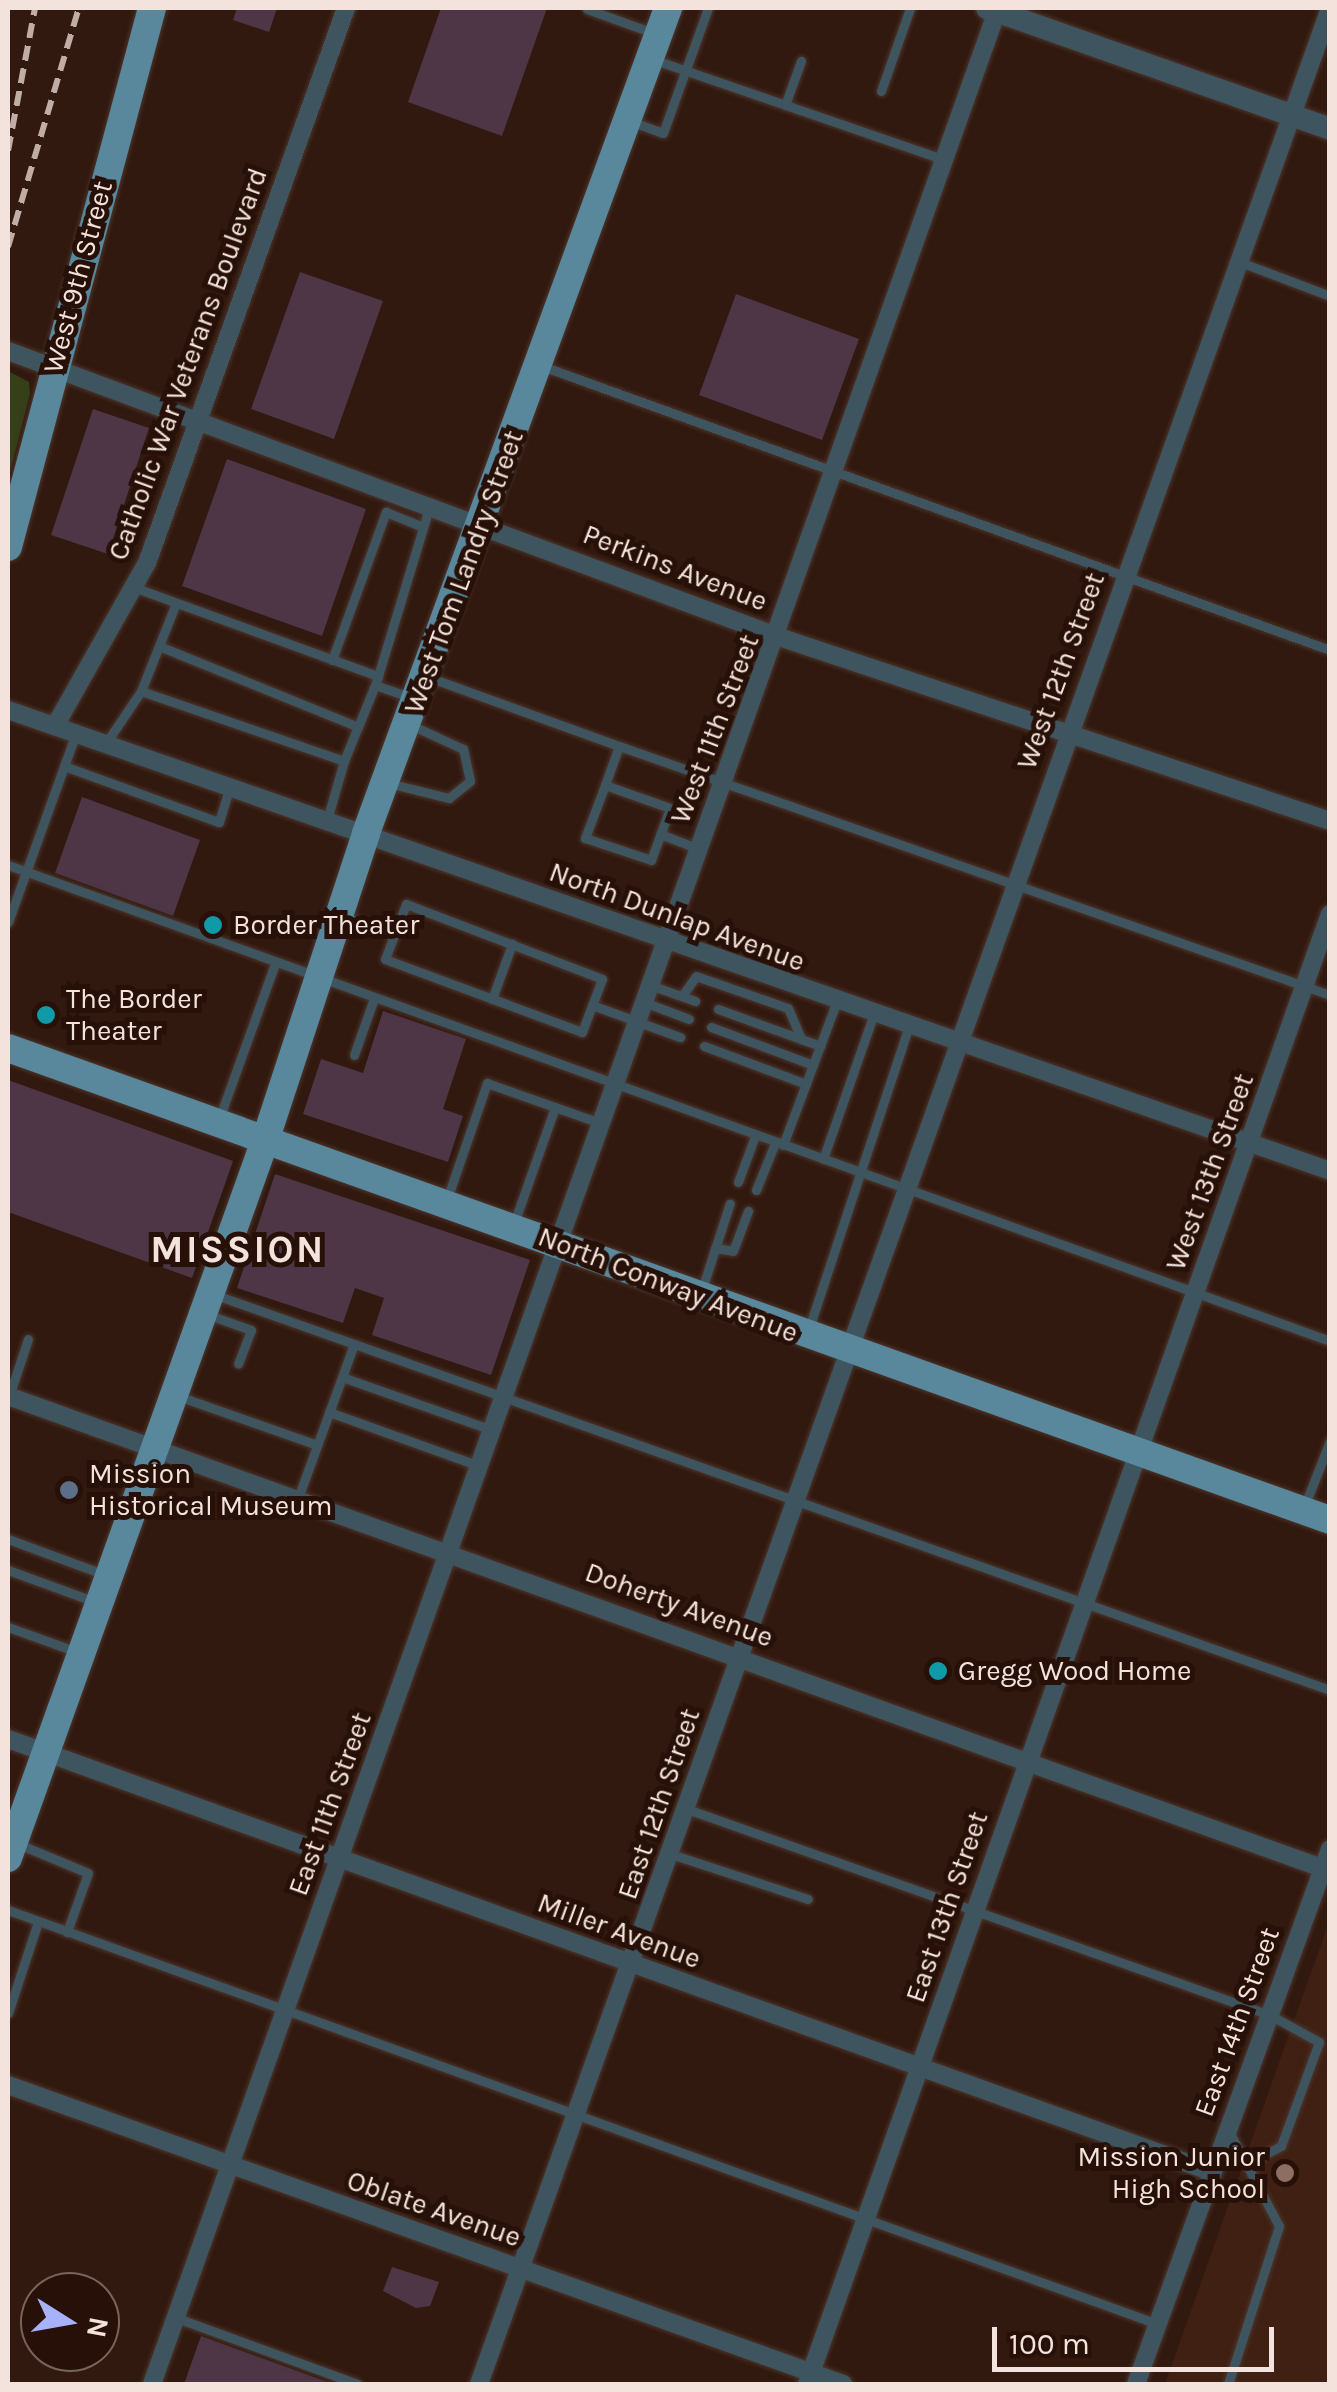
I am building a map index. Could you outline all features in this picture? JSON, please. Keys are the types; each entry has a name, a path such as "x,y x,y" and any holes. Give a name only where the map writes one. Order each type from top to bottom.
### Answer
{"main road":[{"name":"West 9th Street","path":"8,547 52,368 152,8"},
{"name":"West Tom Landry Street","path":"10,1850 266,1138 366,833 482,526 668,8"},
{"name":"North Conway Avenue","path":"8,1048 560,1242 851,1355 1143,1449 1316,1515"}],"street":[{"name":"Catholic War Veterans Boulevard","path":"56,726 136,588 346,8"},
{"name":"West 12th Street","path":"851,1355 1068,727 1330,8"},
{"path":"994,9 1330,129"},
{"name":"West 11th Street","path":"560,1242 598,1122 663,942 779,636 994,9"},
{"name":"Perkins Avenue","path":"8,351 779,636 1068,727 1330,821"},
{"name":"North Dunlap Avenue","path":"8,710 366,833 957,1046 1330,1171"},
{"name":"West 13th Street","path":"1143,1449 1330,914"},
{"name":"East 11th Street","path":"152,2384 560,1242"},
{"name":"East 12th Street","path":"479,2384 851,1355"},
{"name":"Doherty Avenue","path":"8,1396 1028,1757 1326,1870"},
{"name":"East 13th Street","path":"809,2379 1028,1757 1143,1449"},
{"name":"Miller Avenue","path":"8,1739 1212,2172"},
{"name":"East 14th Street","path":"1136,2384 1326,1870 1330,1848"},
{"name":"Oblate Avenue","path":"8,2085 230,2168 521,2268 809,2379 843,2384"}],"lane":[{"path":"628,120 662,133 708,8"},
{"path":"881,90 910,8"},
{"path":"587,9 654,46 685,70 945,160"},
{"path":"785,104 801,62"},
{"path":"1240,262 1330,296"},
{"path":"540,365 1330,650"},
{"path":"326,820 344,761 377,681 430,506"},
{"path":"332,660 386,512 423,526"},
{"path":"136,588 332,660 417,700 619,746 725,780 1330,994"},
{"path":"106,744 141,691 176,604"},
{"path":"160,646 358,727"},
{"path":"141,691 344,761"},
{"path":"386,782 449,798 470,781 463,749 417,700"},
{"path":"8,922 76,733"},
{"path":"605,785 670,808 651,860 586,838 605,785 619,746"},
{"path":"64,766 219,822 230,786"},
{"path":"660,834 699,848"},
{"path":"8,865 373,1002 1330,1341"},
{"path":"406,904 512,944 602,978 582,1032 385,960 406,904"},
{"path":"338,914 394,934"},
{"path":"492,998 512,944"},
{"path":"218,1121 274,966"},
{"path":"682,996 696,976 788,1008 800,1039"},
{"path":"645,993 695,1001"},
{"path":"645,993 688,1019"},
{"path":"354,1055 373,1002"},
{"path":"756,1190 806,1084 836,1003"},
{"path":"592,1005 680,1038"},
{"path":"718,1009 820,1046"},
{"path":"822,1159 873,1016"},
{"path":"712,1027 813,1065"},
{"path":"806,1338 860,1188 858,1171 908,1028"},
{"path":"704,1046 806,1084"},
{"path":"446,1202 487,1083 598,1122"},
{"path":"513,1226 555,1107"},
{"path":"738,1182 755,1136"},
{"path":"699,1297 730,1203"},
{"path":"715,1248 733,1251 748,1211"},
{"path":"207,1303 354,1344 504,1395 1330,1690"},
{"path":"207,1303 250,1330 238,1364"},
{"path":"8,1396 28,1340"},
{"path":"298,1498 354,1344"},
{"path":"342,1377 493,1430"},
{"path":"176,1395 317,1445"},
{"path":"329,1412 480,1466"},
{"path":"1316,1515 1330,1441"},
{"path":"8,1539 108,1576"},
{"path":"8,1570 98,1603"},
{"path":"8,1627 80,1652"},
{"path":"686,1809 1270,2015 1324,2041 1281,2146 1246,2164"},
{"path":"10,1850 88,1873 67,1932"},
{"path":"671,1854 808,1899"},
{"path":"8,1910 1158,2324"},
{"path":"8,2013 38,1922"},
{"path":"1228,2129 1278,2235 1228,2384"},
{"path":"176,2318 357,2384"}],"shaded area":[{"name":"Mission Junior High School","path":"1329,1922 1329,2384 1165,2384 1292,2026"}],"green space":[{"path":"8,371 29,382 30,394 8,480"}],"building":[{"path":"237,8 277,8 269,32 233,20"},
{"path":"441,8 547,8 502,136 408,102"},
{"path":"300,272 383,301 334,439 251,409"},
{"path":"736,294 859,339 822,440 699,395"},
{"path":"93,409 149,428 108,554 51,535"},
{"path":"227,459 366,509 322,636 182,586"},
{"path":"82,797 200,840 173,916 55,873"},
{"path":"383,1011 466,1039 443,1109 463,1116 448,1162 303,1114 321,1059 363,1073"},
{"path":"8,1080 233,1161 192,1278 8,1212"},
{"path":"275,1174 530,1260 491,1375 372,1335 384,1298 355,1288 343,1323 237,1288"},
{"path":"392,2267 439,2282 430,2306 416,2308 383,2291"},
{"path":"201,2336 333,2384 184,2384"}],"railway":[{"path":"8,151 35,8"},
{"path":"8,247 79,8"}],"place":[{"name":"Border Theater","path":"213,925"},
{"name":"The Border Theater","path":"46,1015"},
{"name":"Mission Historical Museum","path":"69,1490"},
{"name":"Gregg Wood Home","path":"938,1671"},
{"name":"Mission Junior High School","path":"1285,2173"}],"district":[{"name":"MISSION","path":"238,1250"}]}
